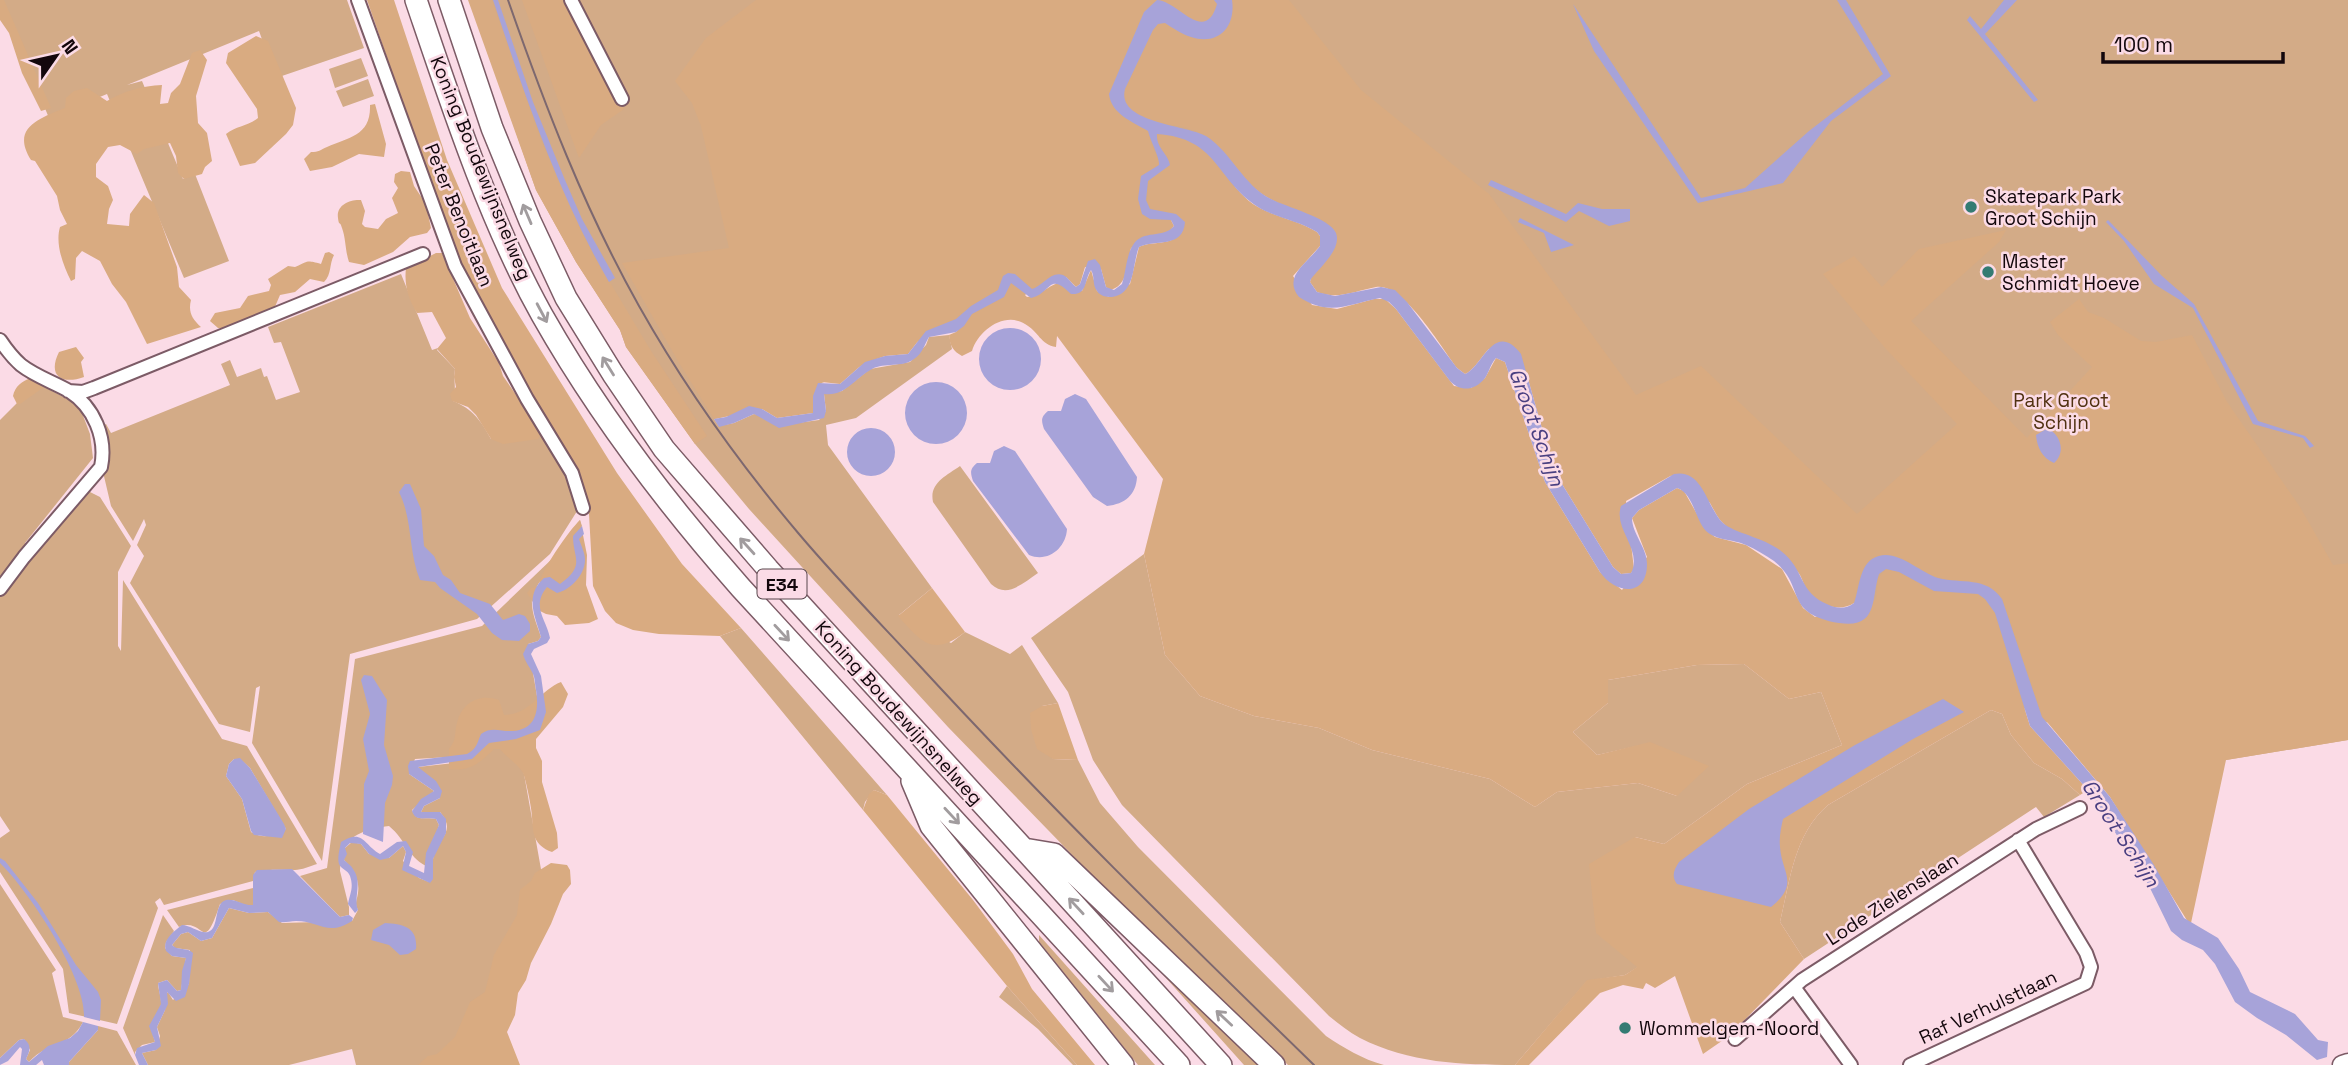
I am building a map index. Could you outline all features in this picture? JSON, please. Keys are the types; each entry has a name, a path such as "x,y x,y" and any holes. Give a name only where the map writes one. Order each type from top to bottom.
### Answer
{"highway":[{"name":"Koning Boudewijnsnelweg","path":"416,0 465,141 501,229 540,312 589,394 690,530 741,588 1180,1065"},
{"name":"Koning Boudewijnsnelweg","path":"449,0 492,128 530,221 566,298 664,449 716,512 1221,1065"},
{"path":"906,766 931,826 1123,1065"},
{"path":"1024,849 1054,854 1273,1065"}],"main road":[{"path":"2342,1065 2348,1063"}],"street":[{"name":"Peter Benoitlaan","path":"358,0 455,266 527,399 572,473 583,508"},
{"path":"571,0 622,99"},
{"path":"68,391 83,392 94,388 423,254"},
{"path":"0,340 21,365 68,391 86,407 99,429 103,454 101,467 0,589"},
{"name":"Lode Zielenslaan","path":"1735,1039 1794,986 2018,840 2080,807"},
{"name":"Raf Verhulstlaan","path":"1910,1065 2086,983 2091,967 2086,953 2018,840"},
{"path":"1794,986 1851,1065"}],"green space":[{"path":"0,0 347,0 364,48 276,78 259,31 127,85 142,81 183,179 195,174 229,261 184,278 107,94 49,118"},
{"path":"0,0 4,0 51,108 41,111 22,73 9,33 0,20"},
{"path":"367,0 394,0 447,160 502,288 617,473 682,564 741,628 720,636 659,634 633,630 616,623 605,611 593,586 589,514 580,476 492,326 458,262"},
{"path":"468,0 492,0 542,142 593,254 651,351 707,436 695,444 626,347 620,330 576,262 536,190"},
{"name":"Park Groot Schijn","path":"470,0 2348,0 2348,740 2226,760 2046,722 1854,603 1247,180 1066,277 762,409 714,419 719,426 754,414 797,423 819,420 826,411 824,394 842,391 870,369 910,362 926,345 929,337 949,335 952,349 856,418 826,425 828,445 932,588 899,615 951,643 965,632 1010,654 1022,645 1058,703 1042,706 1053,759 1078,760 1100,803 1138,847 1326,1036 1368,1060 1384,1065 1288,1065 1080,863 948,727 749,509 695,444 626,347 620,330 576,262 536,190"},
{"path":"522,0 565,0 624,109 601,125 579,158"},
{"name":"Park Groot Schijn","path":"756,0 1289,0 1361,90 1489,194 1636,395 1701,366 1857,514 1957,424 1886,349 1823,274 1854,256 1882,287 1919,249 2006,230 1999,242 1911,321 2027,438 2092,367 2058,335 2050,322 2079,299 2088,312 2104,318 2141,341 2156,342 2192,335 2227,402 2300,507 2333,565 2348,563 2348,740 2226,760 2191,923 2188,922 2110,797 2042,716 2002,599 1996,592 1979,584 1941,579 1903,560 1885,556 1872,559 1864,567 1854,603 1842,607 1828,606 1811,595 1799,573 1789,564 1727,527 1697,482 1683,474 1674,474 1626,501 1634,569 1631,573 1621,574 1613,567 1554,471 1521,354 1512,345 1496,343 1465,374 1457,368 1421,318 1387,288 1376,287 1339,295 1317,292 1310,282 1327,222 1289,208 1262,194 1247,181 1215,143 1198,132 1180,126 1151,121 1150,137 1160,162 1157,167 1141,176 1150,219 1171,220 1174,226 1169,232 1131,248 1126,274 1116,288 1110,290 1106,287 1101,269 1085,267 1080,284 1076,287 1066,277 1053,276 1037,289 1032,289 1015,274 1001,280 998,290 971,306 956,319 926,331 908,354 885,356 865,362 840,384 822,382 813,401 813,413 777,418 762,409 714,419 622,263 729,248 701,126 692,103 675,81 706,38"},
{"path":"256,36 268,41 296,108 293,125 286,134 255,163 240,166 226,134 258,118 257,109 226,63 228,53"},
{"path":"200,50 207,60 196,96 198,123 207,133 212,161 202,174 184,179 178,173 176,156 170,143 144,149 137,154 120,145 108,147 96,164 96,177 108,186 113,200 107,224 129,226 130,214 144,195 154,203 177,267 179,287 191,300 192,315 201,327 147,344 126,302 112,284 100,261 82,251 76,258 75,279 71,281 58,240 60,227 67,224 57,196 35,161 31,160 25,149 24,139 31,125 65,108 66,98 74,91 87,88 107,101 133,90 162,85 160,104 168,103 171,93 180,84 192,53"},
{"path":"361,58 368,76 335,88 329,69"},
{"path":"368,79 374,96 343,107 336,91"},
{"path":"375,104 386,144 384,157 359,154 332,167 310,171 304,159 311,152 357,134 367,123 370,105"},
{"path":"1157,134 1181,137 1199,146 1253,204 1317,232 1320,246 1293,276 1312,305 1337,309 1374,299 1385,299 1396,309 1454,386 1471,388 1485,378 1496,358 1505,362 1545,482 1600,572 1622,590 1647,557 1632,518 1639,510 1677,488 1684,491 1706,530 1715,537 1746,545 1782,569 1803,608 1815,617 1876,600 1878,578 1886,569 1899,572 1934,591 1978,594 1995,613 2030,726 2088,790 2080,795 2062,779 2034,763 2011,735 2002,714 1991,710 1828,805 1817,817 1795,859 1780,922 1804,959 1729,1036 1703,1054 1675,976 1655,988 1646,983 1643,989 1623,985 1600,993 1529,1065 1515,1065 1587,980 1625,975 1637,967 1596,933 1589,864 1635,837 1664,844 1747,784 1842,745 1821,692 1789,699 1744,664 1697,665 1608,680 1608,703 1573,732 1597,755 1650,742 1709,766 1677,796 1638,783 1557,792 1535,807 1490,779 1372,750 1319,728 1254,716 1200,696 1165,655 1144,554 1163,479 1057,336 1056,347 1051,346 1025,324 1009,320 986,330 972,351 962,356 953,348 949,335 956,332 972,314 1004,297 1009,284 1013,283 1027,297 1058,283 1082,291 1091,270 1097,291 1109,297 1130,284 1139,247 1172,240 1182,232 1173,213 1152,210 1147,203 1148,181 1170,162 1158,144"},
{"path":"401,171 410,172 414,186 426,204 431,228 427,233 410,237 393,252 364,265 349,262 338,221 341,206 361,200 365,211 362,224 378,229 386,219 398,213 392,198 398,188 394,182 395,174"},
{"path":"325,253 334,255 324,282 310,279 295,292 280,295 274,309 226,329 218,328 210,321 215,313 240,308 248,296 269,291 271,285 268,279 288,266 295,267 306,262 321,264"},
{"path":"436,253 442,253 470,318 499,363 503,376 542,432 538,439 503,444 491,439 468,407 452,401 450,394 456,387 455,369 437,349 446,338 432,312 417,313 406,286 406,268"},
{"path":"401,274 432,350 438,348 455,369 453,401 476,416 491,439 539,425 559,455 579,508 550,554 477,619 350,654 322,861 252,743 260,686 256,688 250,732 219,724 130,583 144,556 137,545 146,525 144,519 133,541 111,506 103,472 102,426 106,424 111,433 230,385 221,364 230,360 237,377 261,368 276,400 300,392 281,342 274,343 268,327"},
{"path":"76,347 84,358 81,362 84,377 63,379 56,373 55,367 59,352"},
{"path":"31,378 43,383 44,387 17,404 13,396 15,389"},
{"path":"37,383 79,405 90,434 93,458 25,543 28,546 0,581 0,420"},
{"path":"960,466 1038,573 1015,588 1003,590 991,584 933,502 932,495 936,485"},
{"path":"90,492 100,497 131,546 118,572 118,646 121,651 123,580 222,739 247,746 317,864 297,870 255,872 253,881 164,905 160,898 155,902 158,908 117,1024 69,1013 63,969 0,872 0,838 10,831 0,816 0,597 29,558 84,494","holes":["234,759 240,759 250,768 286,829 264,836 251,832 242,799 226,776 229,764"]},
{"path":"580,520 582,526 545,574 532,599 533,614 541,637 528,644 538,702 449,757 415,759 409,774 434,791 412,810 419,818 436,819 439,825 426,866 415,858 389,826 358,835 341,847 340,871 349,915 340,917 300,876 327,868 355,659 482,626 555,556"},
{"path":"580,520 587,555 586,585 598,619 589,623 565,625 557,616 538,610 527,593 531,588 539,586 549,562"},
{"path":"1144,554 1165,655 1200,696 1254,716 1319,728 1372,750 1490,779 1535,807 1557,792 1638,783 1677,796 1650,743 1597,755 1573,732 1608,703 1608,680 1697,665 1744,664 1789,699 1821,692 1842,745 1747,784 1664,844 1635,837 1638,967 1625,975 1587,981 1515,1065 1436,1061 1397,1053 1360,1038 1329,1016 1122,805 1093,760 1068,692 1031,638"},
{"path":"932,588 965,632 944,644 935,645 921,639 898,616"},
{"path":"741,628 887,795 874,790 865,802 863,810 720,636"},
{"path":"561,682 568,694 563,707 536,739 536,748 542,761 542,782 557,833 558,848 552,852 541,846 535,838 523,773 500,749 494,749 474,765 449,769 449,749 459,716 473,701 485,698 499,700 504,715 513,714 528,707"},
{"path":"1058,703 1078,760 1053,759 1037,749 1030,713 1042,706"},
{"path":"1991,710 2002,714 2011,735 2034,763 2062,779 2080,795 2044,817 2036,807 1804,959 1780,922 1795,859 1817,817 1828,805"},
{"path":"511,740 524,774 544,886 453,1065 356,1065 352,1049 289,1065 148,1065 142,1053 156,1050 160,1036 157,1027 165,1010 167,993 173,1000 189,984 190,950 172,945 181,934 188,932 201,941 212,938 229,908 249,913 268,912 282,923 352,921 358,910 358,883 344,860 345,848 352,842 361,844 369,854 389,858 403,846 406,852 403,861 419,878 429,882 434,854 445,834 447,824 440,812 421,812 424,806 440,798 418,767 463,762"},
{"path":"874,790 887,795 973,900 1013,954 1032,989 1095,1065 1077,1065 1007,986 863,810 869,794"},
{"path":"551,863 567,865 571,884 563,894 518,993 515,1015 507,1032 520,1065 418,1065 428,1056 437,1054 455,1037 470,1002 485,992 494,955 517,915 520,890 531,881 535,873"},
{"path":"0,884 56,970 52,973 63,1017 83,1022 71,1037 44,1050 29,1062 26,1059 30,1050 24,1039 19,1040 0,1058"},
{"path":"253,888 253,905 247,906 233,900 220,904 210,929 206,932 194,926 179,927 167,910"},
{"path":"163,915 174,931 165,948 172,956 186,958 181,990 177,991 167,980 158,983 161,1005 152,1024 155,1042 142,1045 135,1055 123,1028"},
{"path":"1039,935 1155,1065 1138,1065 1039,942"},
{"path":"1132,940 1263,1065 1244,1065"},
{"path":"1007,986 1077,1065 1073,1065 1038,1029 999,997"},
{"path":"98,1026 117,1031 136,1065 69,1065 98,1030"}],"water":[{"path":"493,0 498,0 533,102 582,219 615,278 609,282 558,179"},
{"name":"Groot Schijn","path":"1157,0 1198,21 1205,21 1212,16 1217,4 1214,0 1232,0 1233,9 1224,32 1210,39 1191,37 1165,23 1158,24 1125,89 1125,100 1131,109 1155,121 1206,136 1261,193 1317,218 1332,228 1336,233 1336,245 1310,282 1317,292 1335,296 1381,287 1395,290 1457,368 1465,374 1496,343 1512,345 1521,354 1554,471 1613,567 1621,574 1631,573 1634,564 1621,523 1621,506 1674,474 1684,474 1698,483 1723,523 1781,551 1789,558 1812,594 1832,606 1839,608 1854,603 1864,568 1872,559 1889,555 1938,578 1973,582 1996,592 2002,599 2042,717 2110,797 2184,918 2218,938 2239,969 2250,992 2295,1014 2318,1040 2328,1042 2327,1057 2317,1060 2286,1035 2235,1002 2215,964 2203,950 2182,940 2171,931 2148,884 2088,790 2030,726 1995,613 1985,599 1978,594 1934,591 1899,572 1886,569 1879,574 1871,610 1861,621 1852,624 1821,619 1802,606 1790,580 1774,561 1746,545 1715,537 1706,531 1687,495 1677,488 1639,510 1632,518 1647,564 1642,583 1629,589 1614,585 1600,572 1545,482 1505,362 1496,358 1485,378 1477,386 1458,387 1450,381 1389,302 1380,298 1330,308 1299,297 1293,283 1299,270 1320,246 1317,232 1258,207 1244,196 1204,151 1177,137 1157,134 1158,143 1170,165 1148,181 1146,200 1150,209 1176,214 1185,222 1183,230 1174,240 1139,247 1132,277 1120,295 1110,297 1100,294 1091,270 1083,289 1076,294 1054,284 1031,298 1011,283 1004,297 972,314 956,332 929,337 921,352 909,362 877,367 844,390 824,394 824,418 779,428 754,414 719,427 714,419 726,417 749,406 762,409 777,418 813,413 813,396 818,383 840,384 865,362 885,356 908,354 926,331 956,319 971,306 998,290 1003,276 1008,273 1015,274 1032,289 1058,274 1065,276 1076,287 1080,284 1088,261 1095,259 1100,265 1106,287 1114,290 1122,284 1129,254 1137,240 1174,226 1171,220 1150,219 1142,214 1138,199 1141,176 1159,165 1158,158 1148,131 1118,112 1109,94 1144,12"},
{"path":"1837,0 1846,0 1891,76 1831,121 1783,183 1698,203 1594,51 1573,4 1701,198 1745,188 1809,131 1883,74"},
{"path":"2004,0 2017,0 1985,34 2038,100 2034,102 1967,20 1970,16 1981,29"},
{"path":"1491,180 1566,214 1578,203 1602,209 1630,209 1630,221 1609,226 1579,211 1566,222 1488,185"},
{"path":"1520,218 1574,245 1551,252 1544,233 1518,222"},
{"path":"2108,220 2162,276 2194,304 2258,421 2305,436 2314,446 2310,448 2303,438 2253,424 2193,308 2154,284 2124,241 2106,222"},
{"path":"1010,328 1032,337 1041,359 1032,381 1010,390 988,381 979,359 988,337"},
{"path":"930,382 942,382 958,391 965,401 965,425 958,435 942,444 930,444 919,439 910,430 905,419 905,407 910,396 919,387"},
{"path":"1075,394 1086,399 1137,477 1132,494 1119,503 1107,506 1093,497 1044,429 1042,419 1046,413 1061,411 1065,399"},
{"path":"871,428 888,435 895,452 888,469 871,476 854,469 847,452 854,435"},
{"path":"2048,428 2056,435 2061,449 2054,463 2043,455 2036,435"},
{"path":"1004,446 1015,451 1067,529 1060,548 1049,555 1029,555 973,481 971,471 975,465 990,463 994,451"},
{"path":"405,484 410,484 421,509 424,546 434,556 443,575 451,580 460,593 490,604 503,620 519,614 525,616 530,624 530,631 519,641 502,640 492,633 477,614 435,582 420,580 399,492"},
{"path":"582,526 584,534 579,539 585,560 580,576 572,585 557,593 547,587 540,601 550,638 531,654 541,676 546,712 540,730 516,739 489,743 472,759 418,767 436,781 442,791 440,798 424,806 421,812 440,812 446,819 446,833 433,859 433,879 430,883 402,870 406,852 403,846 389,858 380,860 369,854 361,844 350,843 345,848 347,854 344,860 356,874 358,910 355,913 348,904 352,887 350,876 338,862 341,842 359,837 380,854 397,842 406,841 413,852 409,866 424,873 426,853 439,825 436,819 418,818 412,811 421,799 434,791 409,774 410,761 467,754 475,748 481,734 493,730 521,729 535,717 537,704 534,676 523,654 528,644 541,637 534,614 534,592 544,578 550,577 560,584 573,572 576,562 573,536"},
{"path":"364,675 372,676 387,700 384,745 393,776 385,803 383,842 363,834 364,784 369,771 363,739 370,714 361,680"},
{"path":"1943,699 1964,712 1913,739 1783,819 1780,843 1787,885 1780,899 1771,907 1677,884 1674,873 1679,862 1749,809 1855,745"},
{"path":"240,758 250,768 284,824 286,829 282,838 254,835 251,831 242,799 226,776 229,764"},
{"path":"0,858 38,903 76,965 98,992 101,1000 100,1021 84,1017 76,980 66,958 39,913 0,863"},
{"path":"292,869 340,917 349,915 353,918 352,921 344,926 330,928 296,921 279,922 268,912 249,913 229,908 212,938 201,941 188,932 181,934 172,945 193,953 185,997 176,1001 167,992 168,1004 157,1027 161,1046 142,1053 148,1065 139,1065 135,1055 137,1048 155,1042 149,1026 161,1004 158,983 167,980 177,991 181,990 186,958 172,956 166,951 169,936 182,925 205,932 212,930 219,906 226,900 253,905 253,875 257,870"},
{"path":"385,923 398,924 412,931 416,949 400,955 389,945 371,940 373,930"},
{"path":"83,1022 98,1026 98,1030 69,1065 44,1065 42,1060 36,1065 20,1065 20,1047 8,1061 0,1065 0,1058 19,1040 24,1039 29,1046 26,1059 29,1062 48,1046 70,1038"}],"tram line":[{"path":"508,0 567,156 619,269 675,365 734,452 813,551 1014,766 1314,1065"}],"place":[{"name":"Skatepark Park Groot Schijn","path":"1971,207"},
{"name":"Master Schmidt Hoeve","path":"1988,272"},
{"name":"Wommelgem-Noord","path":"1625,1028"}]}
